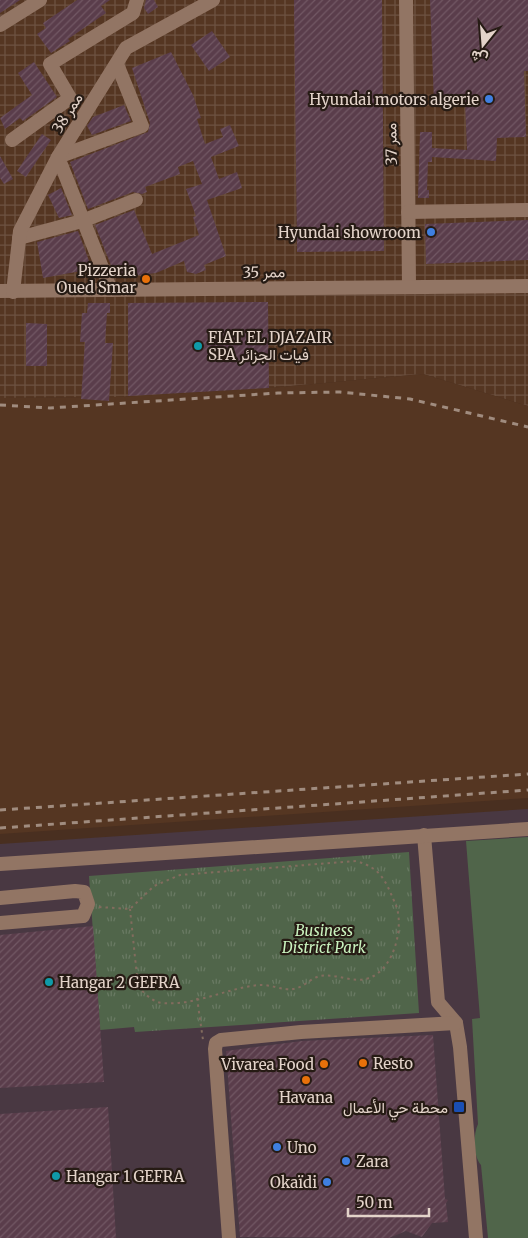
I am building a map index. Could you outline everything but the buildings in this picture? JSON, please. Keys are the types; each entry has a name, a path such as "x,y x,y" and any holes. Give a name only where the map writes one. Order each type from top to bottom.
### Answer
{"street":[{"path":"0,25 40,0"},
{"path":"12,140 70,98 50,64 133,12 137,0"},
{"name":"ممر 38","path":"7,292 20,231 58,157 126,48 213,0"},
{"name":"ممر 37","path":"406,0 409,287"},
{"path":"111,290 58,157 142,126 117,64"},
{"path":"19,238 82,221 136,200"},
{"path":"408,212 528,210"},
{"name":"ممر 35","path":"7,292 528,286"},
{"path":"0,864 528,829"},
{"path":"424,835 438,1002 456,1023 460,1047 476,1238"},
{"path":"0,898 84,892 87,907 82,916 0,923"},
{"path":"225,1238 214,1049 216,1043 221,1040 300,1032 456,1023"}],"path":[{"path":"87,907 130,909 154,886 180,875 356,861 372,866 384,879 400,915 396,940 386,965 380,972 369,978 355,980 335,976 320,976 293,990 260,985 197,998 161,1003 145,994 138,986 130,909"},
{"path":"197,998 203,1041"}],"shaded area":[{"path":"0,0 528,0 528,406 423,374 269,388 118,397 0,398"},
{"path":"423,374 528,406 528,798 0,834 0,398 118,397 269,388"},
{"path":"528,809 528,1238 0,1238 0,844"}],"green space":[{"path":"528,837 528,1238 488,1238 481,1165 476,1156 475,1145 475,1134 478,1124 472,1019 480,1018 466,841"},
{"name":"Business District Park","path":"409,852 419,1013 135,1032 134,1027 100,1030 89,876"}],"railway":[{"path":"0,405 50,408 278,393 340,392 410,399 528,427"},
{"path":"0,810 528,774"},
{"path":"0,828 528,790"}],"place":[{"name":"Hyundai motors algerie","path":"489,99"},
{"name":"Hyundai showroom","path":"431,232"},
{"name":"Pizzeria Oued Smar","path":"146,279"},
{"name":"FIAT EL DJAZAIR SPA فيات الجزائر","path":"198,346"},
{"name":"Hangar 2 GEFRA","path":"49,982"},
{"name":"Resto","path":"363,1063"},
{"name":"Vivarea Food","path":"324,1064"},
{"name":"Havana","path":"306,1080"},
{"name":"محطة حي الأعمال","path":"459,1107"},
{"name":"Uno","path":"277,1147"},
{"name":"Zara","path":"346,1161"},
{"name":"Hangar 1 GEFRA","path":"56,1176"},
{"name":"Okaïdi","path":"327,1182"}]}
